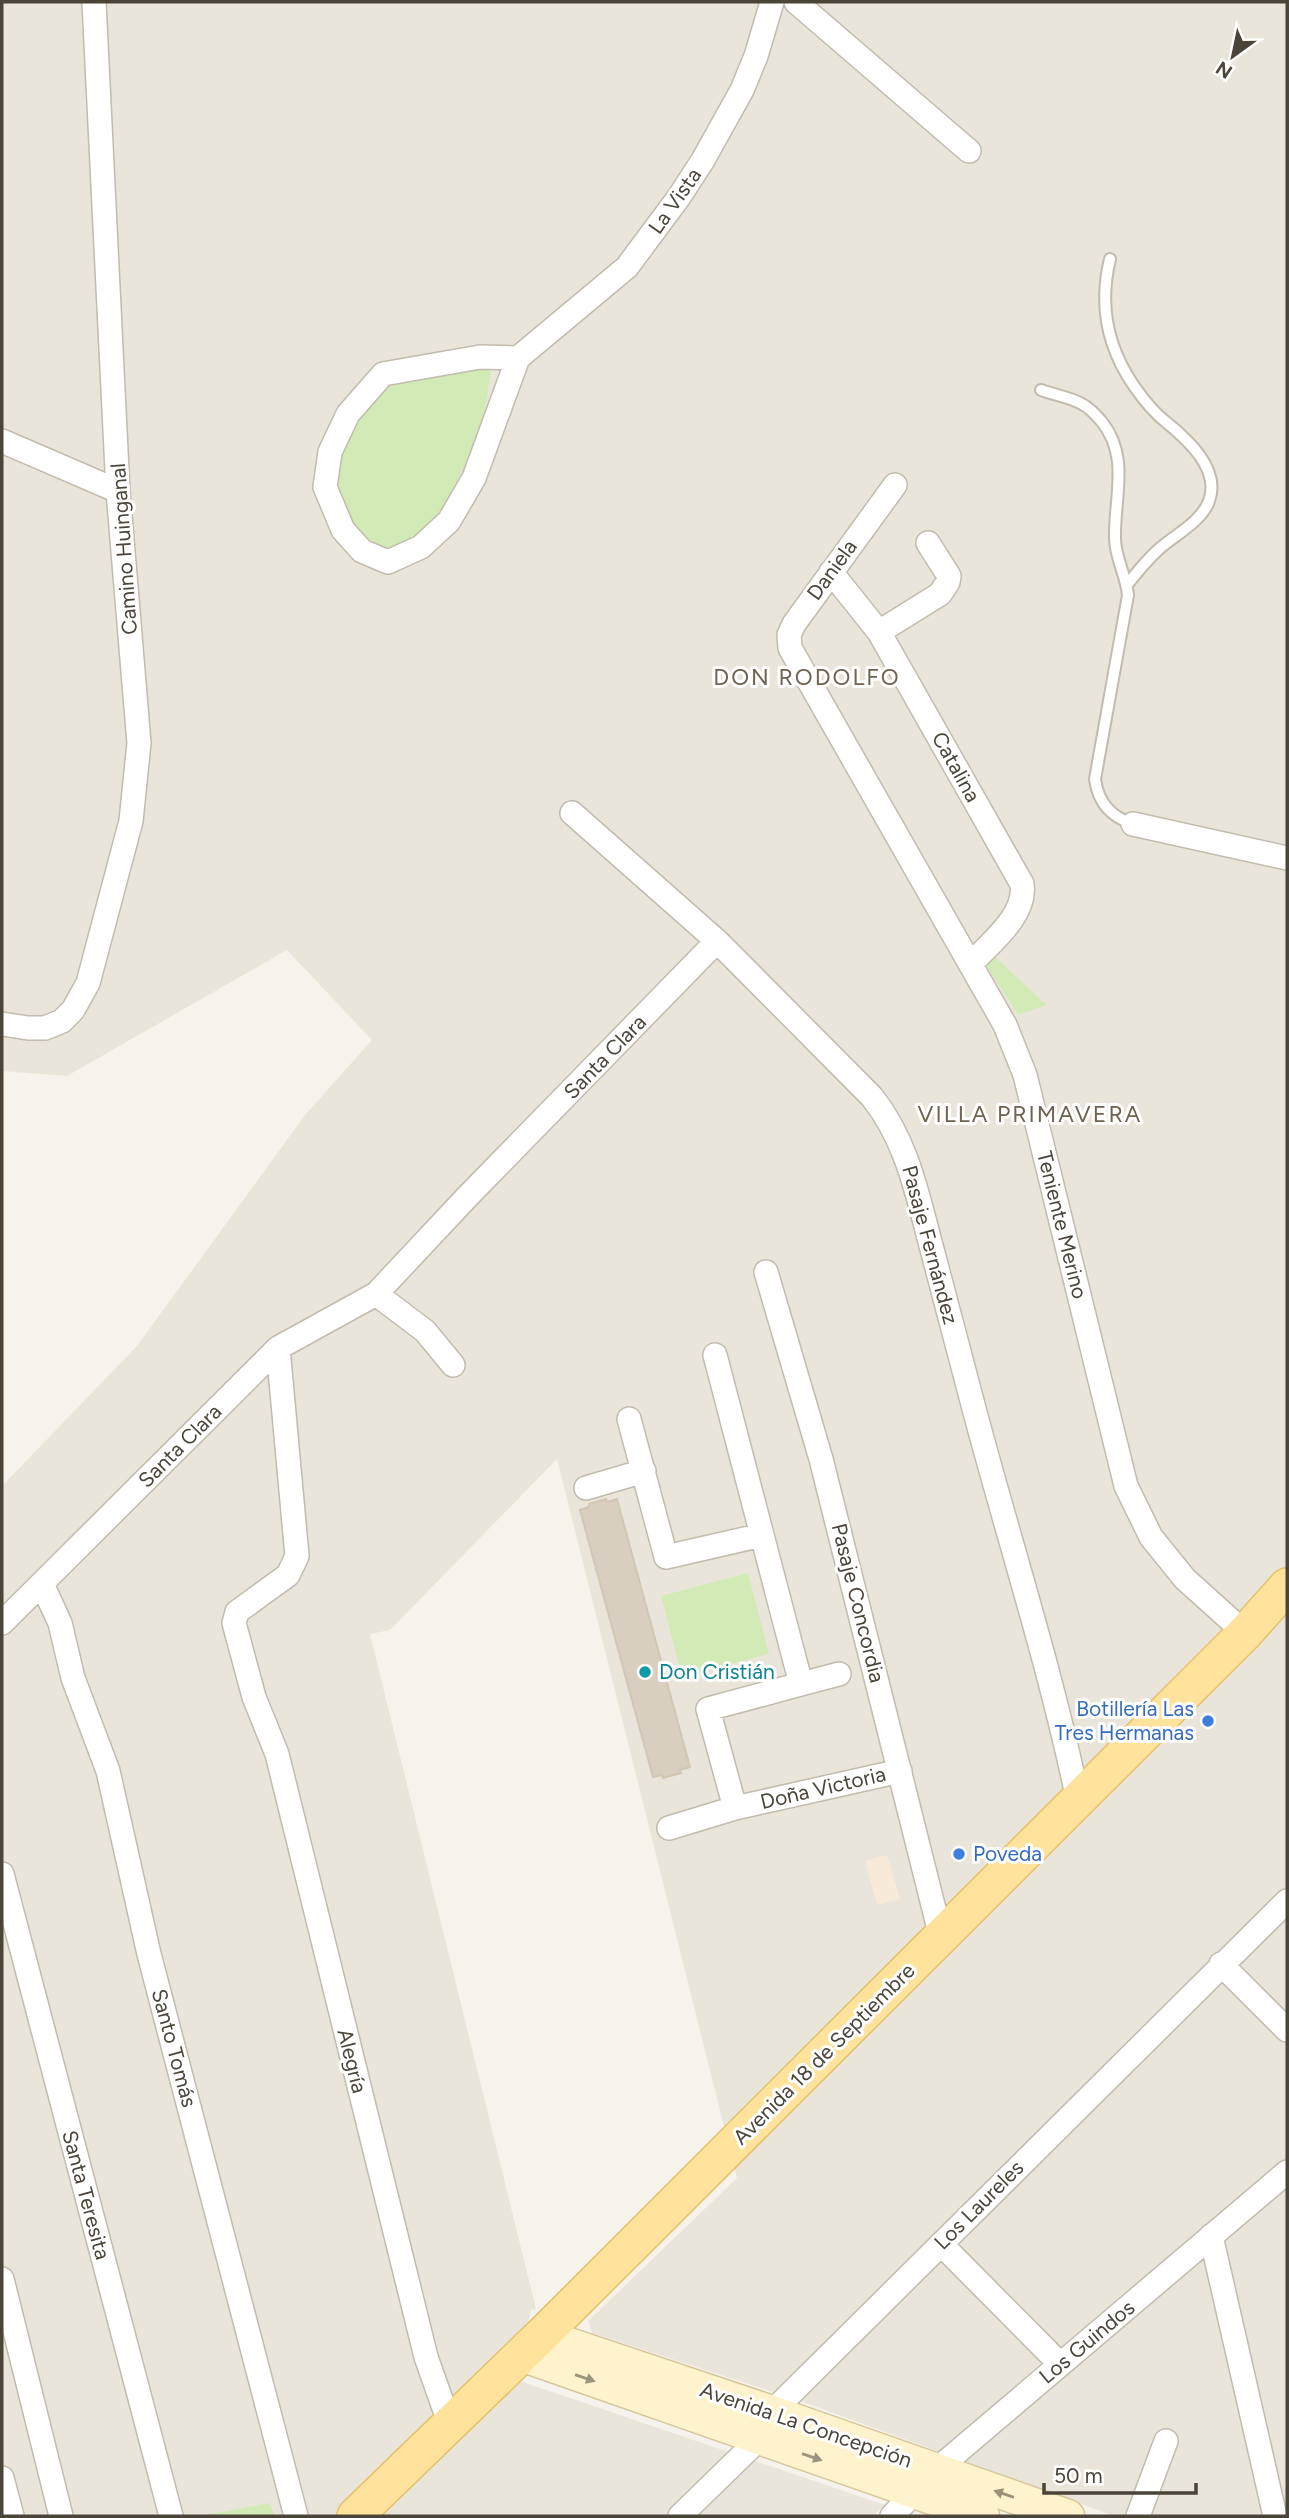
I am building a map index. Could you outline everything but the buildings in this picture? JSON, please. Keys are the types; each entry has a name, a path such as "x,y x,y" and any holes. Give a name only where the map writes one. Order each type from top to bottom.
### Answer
{"main road":[{"name":"Avenida 18 de Septiembre","path":"355,2516 532,2345 1245,1633 1279,1595 1287,1568"}],"street":[{"name":"Camino Huinganal","path":"2,1024 46,1028 62,1021 73,1010 88,983 131,821 139,743 118,491 94,2"},
{"name":"La Vista","path":"518,358 627,267 673,206 703,160 742,90 756,56 772,2"},
{"path":"796,2 969,151"},
{"path":"480,357 518,358 474,478 449,522 421,547 388,562 362,551 343,530 326,488 330,452 348,414 383,374 480,357"},
{"path":"2,440 118,491"},
{"name":"Daniela","path":"796,662 790,648 789,635 801,614 895,485"},
{"path":"879,632 940,594 948,582 949,576 928,543"},
{"name":"Catalina","path":"831,572 879,632 1022,884 1024,895 1021,905 971,964"},
{"name":"Teniente Merino","path":"796,662 1005,1025 1025,1075 1126,1486 1151,1537 1185,1579 1245,1633"},
{"name":"Pasaje Fernández","path":"572,813 717,941 872,1097 888,1117 901,1144 1047,1667 1078,1800"},
{"path":"1133,824 1287,858"},
{"name":"Santa Clara","path":"2,1623 278,1348 376,1294 717,941"},
{"name":"Pasaje Concordia","path":"765,1272 821,1459 941,1937"},
{"path":"376,1294 425,1331 453,1366"},
{"name":"Alegría","path":"278,1348 297,1556 288,1575 237,1612 234,1623 254,1697 276,1754 426,2357 450,2425"},
{"path":"715,1356 801,1684"},
{"path":"629,1419 666,1557 762,1535"},
{"path":"586,1488 644,1471"},
{"name":"Santo Tomás","path":"43,1584 60,1623 73,1678 108,1771 149,1954 296,2516"},
{"name":"Doña Victoria","path":"839,1674 708,1709 735,1808 900,1771"},
{"path":"669,1828 735,1808"},
{"name":"Santa Teresita","path":"2,1874 171,2516"},
{"name":"Los Laureles","path":"680,2516 941,2244 1287,1901"},
{"path":"1222,1964 1287,2030"},
{"name":"Los Guindos","path":"892,2516 925,2482 1060,2364 1287,2172"},
{"path":"1211,2236 1275,2516"},
{"path":"941,2244 1060,2364"},
{"path":"2,2279 61,2516"},
{"name":"Avenida La Concepción","path":"532,2345 925,2482 1068,2516"},
{"path":"1138,2516 1166,2441"},
{"path":"2,2478 12,2516"},
{"name":"Avenida La Concepción","path":"925,2482 984,2516"}],"lane":[{"path":"1110,259 1106,276 1105,310 1112,346 1133,384 1148,404 1195,449 1208,475 1211,491 1205,509 1157,551 1127,585"},
{"path":"1041,390 1083,404 1105,426 1113,440 1119,467 1115,545 1128,595 1095,779 1098,795 1104,806 1112,814 1133,824"}],"shaded area":[{"path":"2,2 1287,2 1287,2516 1114,2516 795,2399 592,2333 588,2321 737,2178 557,1459 390,1630 370,1634 536,2309 531,2310 514,2379 885,2505 872,2516 2,2516 2,1486 137,1346 305,1115 372,1040 287,950 67,1076 2,1071"},
{"path":"887,1855 900,1899 877,1905 865,1861"}],"green space":[{"path":"460,364 491,368 484,415 463,469 440,511 415,542 403,549 381,547 369,541 348,522 334,500 331,477 335,447 384,379"},
{"path":"993,955 1046,1005 1018,1015 985,963"},
{"path":"748,1573 769,1654 682,1677 661,1596"},
{"path":"270,2503 274,2516 200,2516"}],"place":[{"name":"Don Cristián","path":"645,1672"},
{"name":"Botillería Las Tres Hermanas","path":"1208,1721"},
{"name":"Poveda","path":"959,1854"}],"district":[{"name":"DON RODOLFO","path":"807,677"},
{"name":"VILLA PRIMAVERA","path":"1030,1114"}]}
